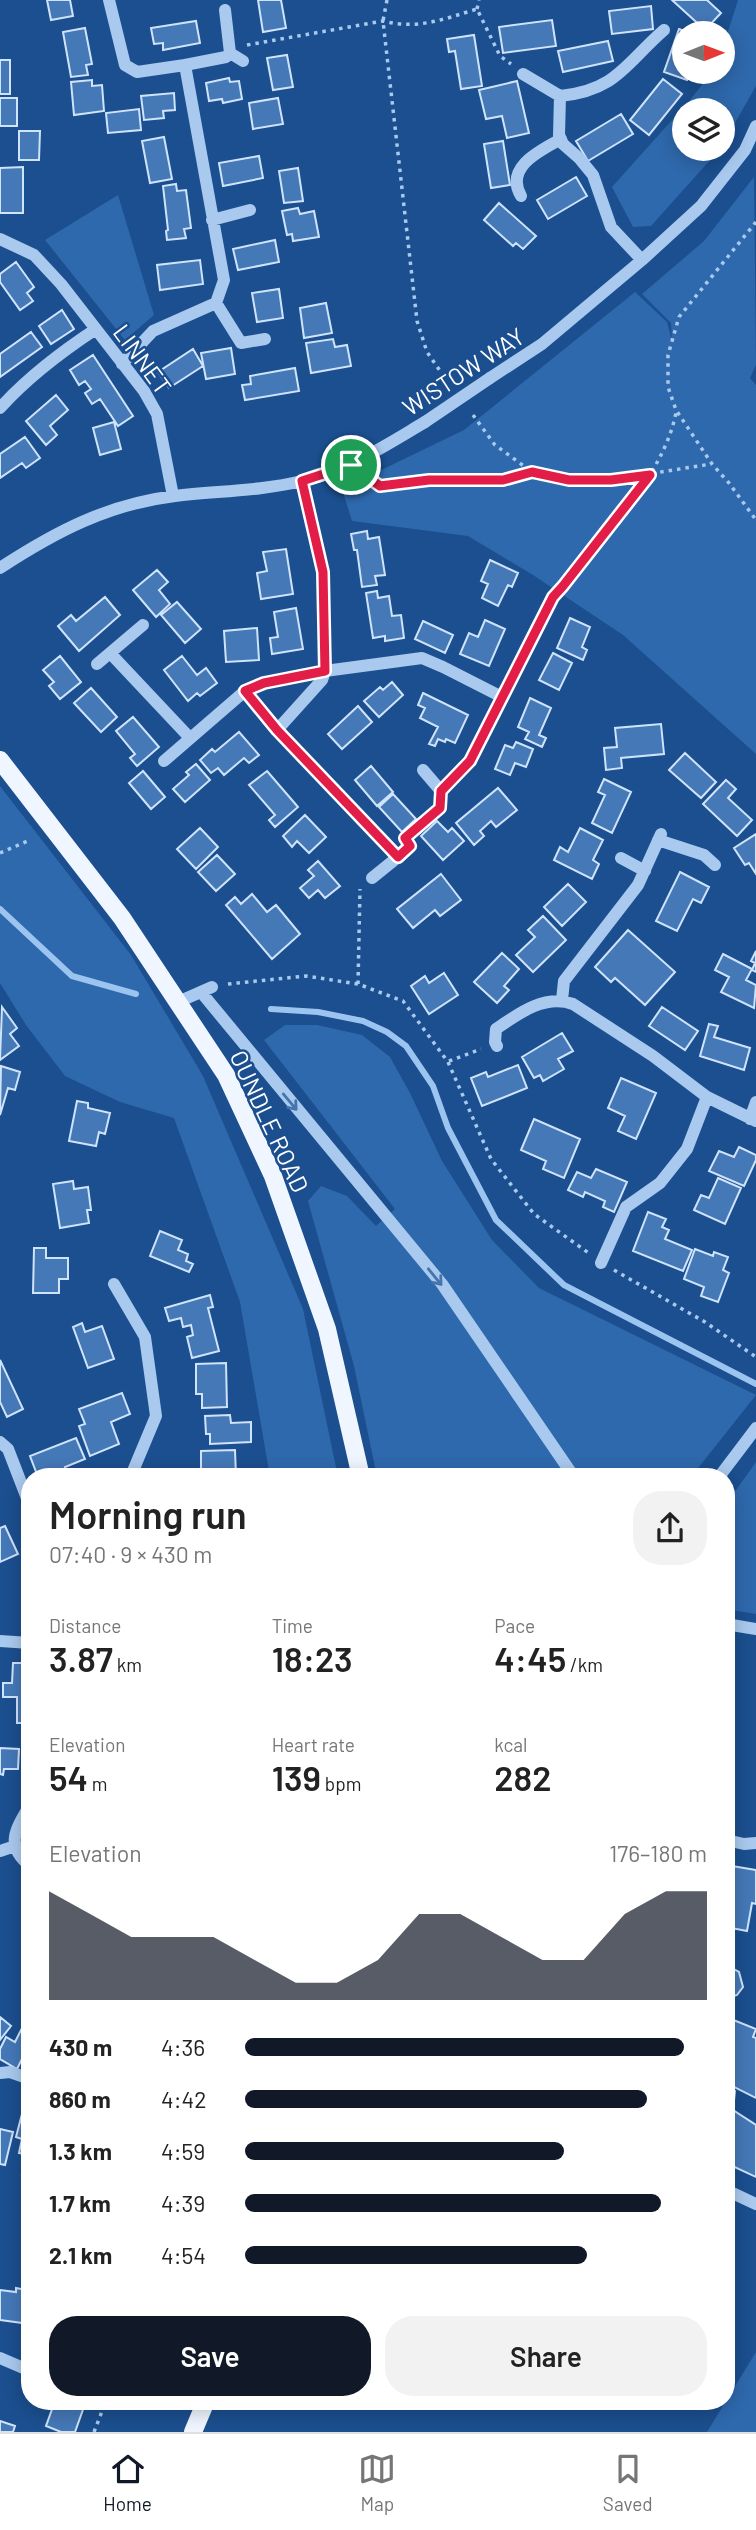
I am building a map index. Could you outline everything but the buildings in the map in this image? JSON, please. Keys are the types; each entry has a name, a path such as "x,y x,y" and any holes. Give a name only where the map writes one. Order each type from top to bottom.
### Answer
{"main road":[{"name":"OUNDLE ROAD","path":"0,760 122,918 226,1074 273,1176 327,1329 358,1468"},
{"path":"193,2432 202,2410"}],"street":[{"path":"109,0 125,65 137,72 226,57 230,50 225,10"},
{"path":"523,74 559,96 589,92 628,67 664,30"},
{"path":"230,50 243,61"},
{"path":"122,364 153,331 216,303 224,280 185,65"},
{"path":"559,96 558,123 561,139 593,174 611,227 642,260"},
{"name":"WISTOW WAY","path":"0,568 48,537 108,510 173,496 302,481 351,465 425,422 542,344 642,260 701,206 750,153 756,126"},
{"path":"521,196 516,181 522,166 537,152 561,139"},
{"path":"212,220 250,210"},
{"name":"LINNET","path":"0,239 34,255 144,391 157,414 173,496"},
{"path":"216,303 241,343 265,339"},
{"name":"LINNET","path":"0,408 18,388 63,351 96,329"},
{"path":"277,730 322,680 325,671 323,572 302,481"},
{"path":"423,770 441,791 470,761 553,597"},
{"path":"97,664 143,625"},
{"path":"110,653 190,738"},
{"path":"164,761 245,691 264,683 325,671 422,658 502,697"},
{"path":"245,691 277,730 398,857"},
{"path":"562,1000 564,981 638,885 659,837 704,855 715,865"},
{"path":"372,878 410,846"},
{"path":"621,858 646,871"},
{"path":"178,1002 206,989 442,1284 568,1468"},
{"path":"497,1046 496,1029 524,1010 562,1000 573,1004 653,1056 707,1097 753,1120 756,1102"},
{"path":"601,1263 626,1207 660,1183 687,1149 707,1097"},
{"path":"114,1284 145,1337 156,1416 134,1468"},
{"path":"726,1468 756,1428"},
{"path":"0,1442 8,1449 21,1483"},
{"path":"735,1626 756,1629"},
{"path":"0,1641 21,1642"},
{"path":"21,1820 14,1832 15,1846 21,1858"},
{"path":"735,1842 756,1843"},
{"path":"0,1851 15,1846"},
{"path":"0,2073 10,2072 21,2076"},
{"path":"735,2194 756,2204"},
{"path":"0,2358 21,2367"}],"path":[{"path":"387,0 383,22 417,321 427,352 447,381"},
{"path":"479,0 477,9 500,56 523,74"},
{"path":"230,50 383,22 403,26 428,23 477,9"},
{"path":"756,222 679,317 668,355 668,387 676,410 712,464 756,520"},
{"path":"553,597 650,475 672,433 676,410"},
{"path":"473,415 495,444 532,472 569,480 611,480 712,464"},
{"path":"351,465 380,486 429,480 503,480 532,472"},
{"path":"410,846 405,838 440,808 441,791"},
{"path":"0,853 30,841"},
{"path":"358,984 358,890 372,878"},
{"path":"206,989 306,976 358,984 403,1001 448,1062 491,1159 534,1214 601,1263 705,1322 756,1357"},
{"path":"94,2432 103,2410"}],"shaded area":[{"path":"738,0 756,0 756,86 735,123 735,98 692,98 703,84 735,84 735,21 731,21"},
{"path":"672,120 672,161 709,161 651,226 633,227 612,187"},
{"path":"754,177 756,365 750,378 756,385 756,754 623,635 533,575 468,536 352,521 342,489 464,430 635,292 667,322 672,341 671,323 642,294 704,241"},
{"path":"118,195 154,315 125,340 45,240"},
{"path":"0,786 131,955 203,1076 303,1309 336,1468 268,1468 240,1302 174,1118 120,1102 65,1076 26,1025 0,983"},
{"path":"285,1025 317,1025 362,1035 390,1057 442,1161 492,1240 539,1288 756,1395 698,1468 375,1468 354,1366 308,1201 321,1186 347,1196 376,1226 395,1209 264,1040"},
{"path":"756,1462 756,1614 735,1610 735,1491"},
{"path":"756,2352 756,2432 707,2432 720,2410 735,2410 735,2386"}],"waterway":[{"path":"0,909 72,976 136,994"},
{"path":"271,1009 318,1012 363,1021 387,1032 406,1046 433,1086 448,1128 496,1220 564,1285 756,1384"}],"route":[{"path":"351,465 380,486 429,480 503,480 532,472 569,480 611,480 650,475 553,597 470,761 441,791 440,808 405,838 410,846 398,857 277,730 245,691 264,683 325,671 323,572 302,481 351,465"}]}
